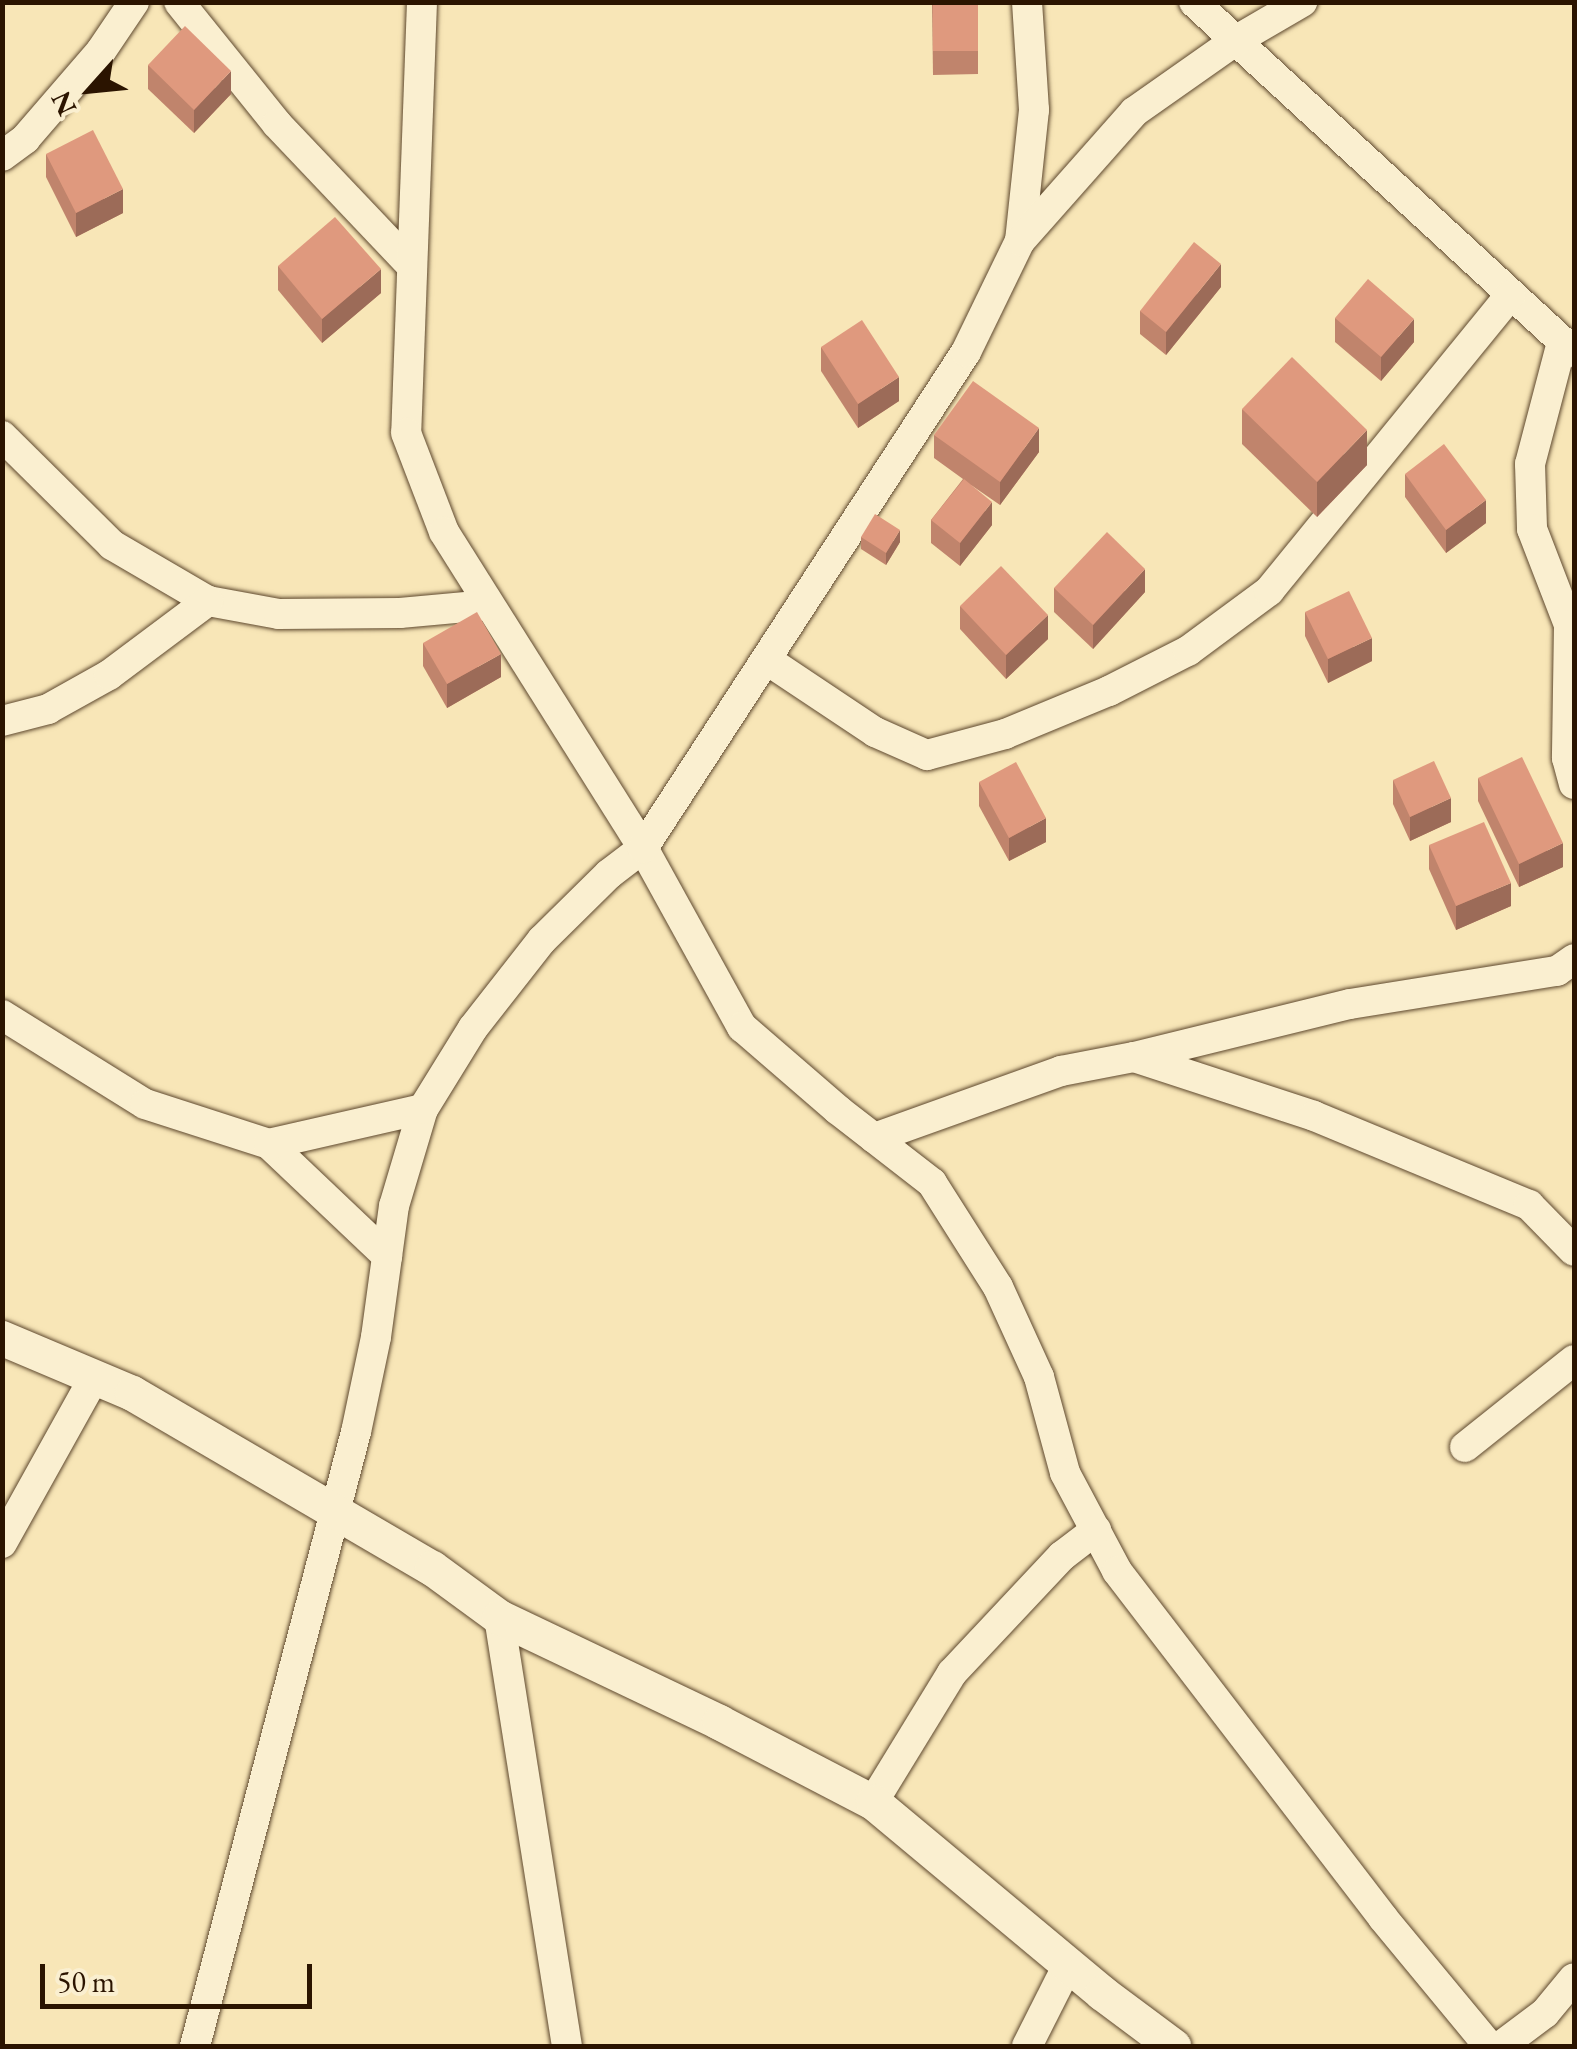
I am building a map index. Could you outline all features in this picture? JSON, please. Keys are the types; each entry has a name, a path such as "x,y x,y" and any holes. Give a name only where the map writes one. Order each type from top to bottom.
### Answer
{"street":[{"path":"2,156 25,139 100,51 134,2"},
{"path":"178,2 277,124 410,264"},
{"path":"422,2 406,434 444,532 643,848 742,1027 932,1183 998,1287 1039,1377 1065,1473 1117,1571 1489,2046"},
{"path":"1020,240 1034,110 1027,2"},
{"path":"1194,2 1568,348 1530,464 1532,529 1569,625 1568,758 1574,784"},
{"path":"194,2046 356,1432 394,1206 423,1109 473,1028 542,940 609,874 643,848 966,352 1020,240 1134,112 1235,41 1302,2"},
{"path":"767,660 875,732 927,755 1005,734 1109,691 1188,651 1269,591 1510,295"},
{"path":"2,436 112,545 208,601 279,614 400,613 488,605"},
{"path":"2,721 48,709 109,675 208,601"},
{"path":"874,1138 1061,1071 1350,1004 1557,972 1574,959"},
{"path":"2,1015 144,1104 270,1144 387,1256"},
{"path":"1134,1057 1314,1116 1529,1204 1574,1251"},
{"path":"270,1144 423,1109"},
{"path":"2,1338 132,1393 432,1568 499,1618 736,1730 873,1802 1068,1965 1173,2046"},
{"path":"1465,1447 1574,1360"},
{"path":"2,1543 95,1376"},
{"path":"873,1802 952,1673 1062,1556 1096,1530"},
{"path":"499,1618 567,2046"},
{"path":"1026,2046 1068,1965"},
{"path":"1502,2046 1545,2013 1574,1978"}],"building":[{"path":"933,2 978,2 978,51 933,51"},
{"path":"185,26 231,71 194,110 148,65"},
{"path":"93,130 123,189 76,213 46,154"},
{"path":"335,217 381,269 322,319 278,266"},
{"path":"1194,242 1221,264 1166,332 1140,311"},
{"path":"1368,279 1414,319 1381,357 1335,318"},
{"path":"862,320 899,377 858,404 821,347"},
{"path":"1292,357 1367,430 1317,482 1242,409"},
{"path":"973,381 1039,428 1000,482 934,435"},
{"path":"1444,444 1486,500 1446,530 1405,474"},
{"path":"964,479 992,502 960,543 931,520"},
{"path":"875,514 900,530 886,553 861,537"},
{"path":"1107,532 1145,569 1093,625 1054,588"},
{"path":"1001,566 1048,615 1006,655 960,606"},
{"path":"1349,591 1372,638 1328,659 1305,612"},
{"path":"477,612 501,654 447,684 423,643"},
{"path":"1522,757 1563,843 1519,864 1478,778"},
{"path":"1434,761 1451,798 1410,817 1393,780"},
{"path":"1016,762 1046,818 1009,838 979,782"},
{"path":"1484,822 1511,883 1456,906 1429,845"}]}
